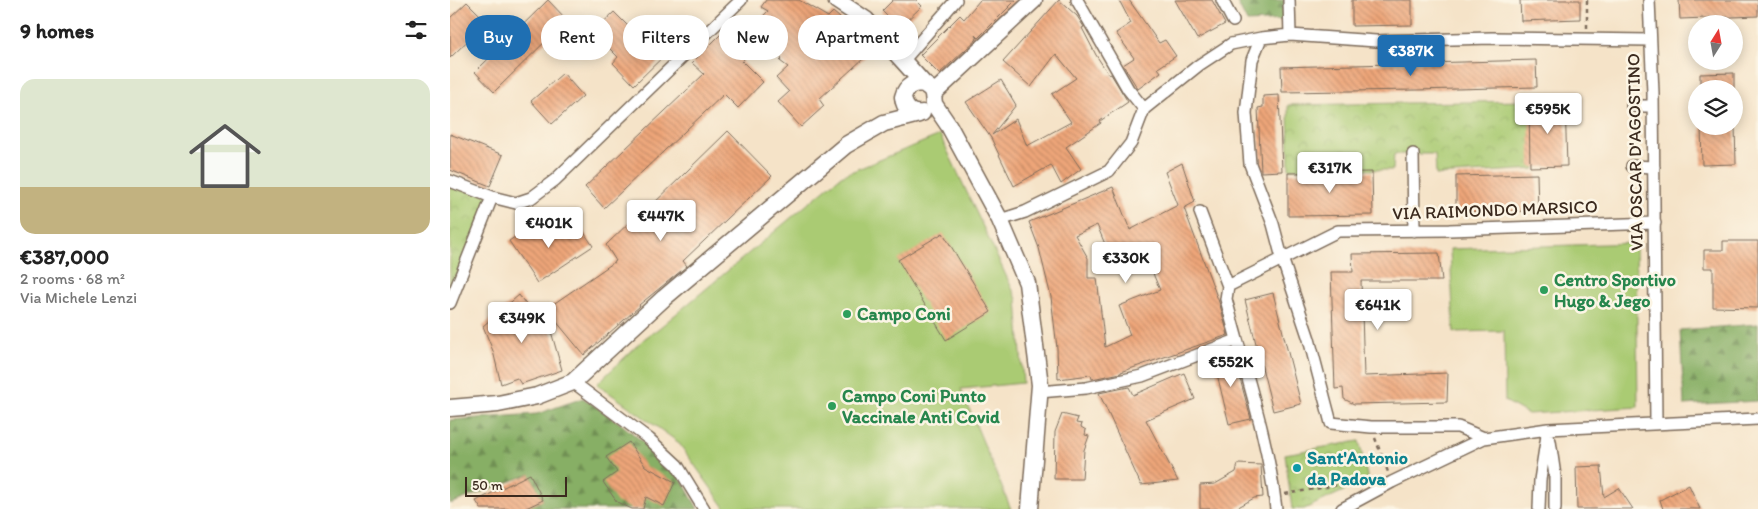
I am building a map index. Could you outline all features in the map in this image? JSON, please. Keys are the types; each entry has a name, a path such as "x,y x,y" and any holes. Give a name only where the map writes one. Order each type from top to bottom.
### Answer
{"main road":[{"path":"836,0 858,15"},
{"path":"450,408 498,404 537,396 572,382 664,298 830,158 921,99 1034,0"},
{"path":"904,60 921,99 949,126 1000,220 1027,283 1040,385 1030,509"},
{"path":"884,123 921,99"}],"street":[{"path":"450,182 492,197 516,203 532,198 555,180 741,0"},
{"path":"918,44 956,0"},
{"path":"1077,0 1128,88 1144,109"},
{"path":"1222,0 1233,21"},
{"path":"1289,0 1290,35"},
{"name":"VIA OSCAR D'AGOSTINO","path":"1649,0 1653,106 1656,424"},
{"path":"1000,220 1025,212 1109,171 1131,143 1144,109 1199,65 1231,44 1290,35 1376,41 1450,38 1650,40"},
{"path":"1261,38 1252,60 1246,104 1250,164 1272,224 1309,339 1331,423 1371,427 1458,427 1484,438"},
{"path":"1632,106 1653,106"},
{"path":"1414,154 1414,231"},
{"path":"1632,166 1654,167"},
{"path":"450,303 492,197"},
{"path":"1200,212 1228,286 1226,299 1262,429 1276,509"},
{"name":"VIA RAIMONDO MARSICO","path":"1228,286 1338,232 1654,223"},
{"path":"1039,392 1086,388 1142,376 1236,340"},
{"path":"572,382 648,439 677,465 704,509"},
{"path":"1342,509 1392,482 1484,438 1548,429 1758,419"},
{"path":"1539,509 1540,480 1548,429"},
{"path":"1548,429 1555,476 1555,509"}],"path":[{"path":"1587,0 1588,39"},
{"path":"1371,427 1392,482"},
{"path":"1381,474 1387,470"},
{"path":"1290,493 1368,480 1375,477"}],"green space":[{"path":"1236,0 1284,0 1285,20 1247,22"},
{"path":"1528,101 1535,169 1436,175 1435,154 1394,154 1393,170 1289,169 1288,105"},
{"name":"Campo Coni","path":"940,135 1017,299 1023,383 961,389 1011,509 726,509 678,442 597,384 645,338 841,176"},
{"path":"450,181 492,197 450,303"},
{"name":"Centro Sportivo Hugo & Jego","path":"1636,243 1638,407 1528,414 1505,401 1504,331 1454,332 1450,249"},
{"path":"1758,324 1758,401 1684,405 1680,330"},
{"path":"583,398 621,424 675,468 698,509 524,509 543,500 530,474 450,504 450,420 537,414"},
{"path":"1359,441 1368,480 1304,509 1292,509 1285,454"}],"building":[{"path":"548,0 562,15 541,15 541,46 531,56 531,17"},
{"path":"766,0 799,0 825,15 798,15 798,60 862,60 819,99 824,106 801,127 778,102 789,92 776,78 788,67 780,61 788,60 788,15 764,15 768,11 761,7"},
{"path":"893,0 916,0 922,6 913,15 886,15 882,11"},
{"path":"980,0 1016,0 978,38 975,35 977,39 939,74 920,55 960,15 964,19"},
{"path":"1059,0 1077,16 1096,55 1109,75 1111,74 1128,102 1066,147 1081,169 1061,184 1051,165 1014,186 991,138 966,102 1001,80 1016,105 992,135 1016,119 1027,146 1071,122 1052,94 1076,78 1056,54 1031,87 1003,62"},
{"path":"1119,0 1129,0 1159,43 1165,40 1176,56 1158,68 1161,72 1138,89 1123,65 1134,58 1116,33 1131,23"},
{"path":"1175,0 1212,0 1225,24 1197,39"},
{"path":"1352,0 1412,0 1412,25 1352,26"},
{"path":"1520,0 1580,0 1580,19 1521,21"},
{"path":"1679,0 1758,0 1758,16 1688,15 1688,19 1680,19"},
{"path":"467,2 480,15 465,15 465,43 450,58 450,18"},
{"path":"614,12 623,21 623,60 660,60 634,85 613,63 618,57 613,52 613,15 611,15"},
{"path":"719,36 719,60 743,60 763,82 738,108 724,94 604,208 585,187 704,74 692,63 695,60 709,60 709,46"},
{"path":"487,60 526,60 494,92 475,72"},
{"path":"1536,60 1537,87 1282,92 1281,67"},
{"path":"563,73 583,96 552,124 531,101"},
{"path":"1734,73 1734,80 1700,80 1700,74"},
{"path":"1279,95 1282,171 1261,172 1258,108 1263,107 1263,96"},
{"path":"1565,103 1567,166 1530,167 1529,104"},
{"path":"728,131 772,176 683,261 687,266 639,305 584,355 546,309 616,261 606,245 641,211 644,213"},
{"path":"450,134 503,155 490,186 450,170"},
{"path":"1701,135 1735,135 1736,164 1702,165"},
{"path":"1182,163 1195,202 1184,208 1220,305 1228,335 1121,373 1092,379 1091,375 1058,379 1057,348 1051,297 1039,248 1029,222 1113,187 1130,230 1178,205 1165,172","holes":["1097,225 1112,261 1148,249 1154,276 1160,290 1119,306 1130,335 1105,347 1097,278 1088,278 1088,258 1075,235"]},
{"path":"1372,172 1373,215 1288,216 1288,173"},
{"path":"1537,174 1538,211 1456,212 1456,176"},
{"path":"537,222 549,241 577,222 593,246 537,283 509,241"},
{"path":"943,233 991,312 946,340 898,260"},
{"path":"1723,241 1758,241 1758,308 1713,307 1713,268 1704,268 1704,250 1723,250"},
{"path":"1439,253 1442,281 1361,281 1364,376 1448,373 1447,402 1354,404 1344,399 1343,388 1335,389 1331,272 1353,272 1352,254"},
{"path":"1273,293 1301,404 1273,411 1245,300"},
{"path":"519,295 535,317 545,310 562,370 521,384 517,378 501,384 493,351 483,326"},
{"path":"1232,350 1251,419 1229,424 1213,357"},
{"path":"1184,373 1195,399 1146,420 1178,481 1141,485 1099,393 1129,387 1133,395"},
{"path":"1062,414 1078,418 1076,423 1082,424 1081,427 1086,430 1085,435 1089,436 1084,450 1082,479 1054,479 1055,432"},
{"path":"629,442 645,466 675,482 664,506 646,497 643,509 632,509 617,502 603,482 617,472 606,457"},
{"path":"1238,464 1261,465 1263,497 1254,498 1235,509 1200,509 1200,485 1215,484 1236,472"},
{"path":"1601,466 1604,497 1619,488 1633,509 1577,509 1576,467"},
{"path":"530,474 543,500 524,509 481,509 476,501"},
{"path":"1689,485 1700,509 1663,509 1660,500"}],"place":[{"name":"Centro Sportivo Hugo & Jego","path":"1544,290"},
{"name":"Campo Coni","path":"847,314"},
{"name":"Campo Coni Punto Vaccinale Anti Covid","path":"832,406"},
{"name":"Sant'Antonio da Padova","path":"1297,468"}]}
